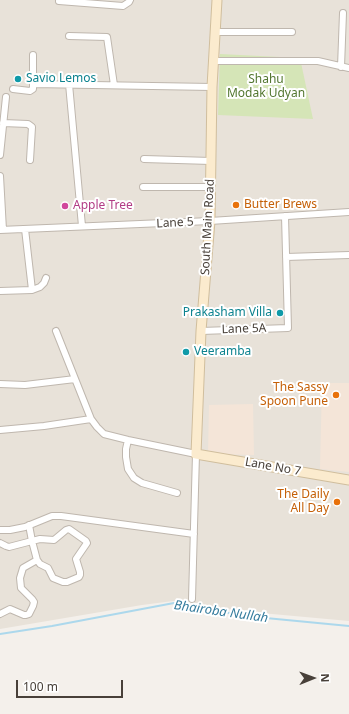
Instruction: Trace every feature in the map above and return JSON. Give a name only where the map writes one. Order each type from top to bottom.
[{"type":"main road","name":"South Main Road","points":[[196,454],[201,331],[210,221],[212,87],[217,0]]},
{"type":"main road","name":"Lane No 7","points":[[196,454],[349,480]]},
{"type":"street","points":[[59,1],[123,6],[130,0]]},
{"type":"street","points":[[341,66],[343,13]]},
{"type":"street","points":[[215,32],[292,32]]},
{"type":"street","points":[[69,36],[107,37],[114,85]]},
{"type":"street","points":[[13,89],[30,91],[33,89],[33,55]]},
{"type":"street","points":[[214,61],[318,61],[349,68]]},
{"type":"street","points":[[33,84],[212,87]]},
{"type":"street","points":[[69,84],[82,226]]},
{"type":"street","points":[[0,155],[6,98]]},
{"type":"street","points":[[3,123],[28,124],[32,127],[30,160]]},
{"type":"street","points":[[144,159],[211,161]]},
{"type":"street","points":[[0,176],[1,230]]},
{"type":"street","points":[[143,187],[210,187]]},
{"type":"street","name":"Lane 5","points":[[1,230],[210,221],[349,212]]},
{"type":"street","points":[[285,216],[286,256],[349,255]]},
{"type":"street","points":[[25,229],[32,290]]},
{"type":"street","name":"Lane 5A","points":[[201,331],[288,328],[286,256]]},
{"type":"street","points":[[0,291],[32,290],[40,287],[46,278]]},
{"type":"street","points":[[56,331],[91,419],[104,434],[196,454],[192,599]]},
{"type":"street","points":[[0,384],[24,385],[75,379]]},
{"type":"street","points":[[0,430],[44,426],[91,419]]},
{"type":"street","points":[[128,440],[126,457],[128,469],[134,478],[142,483],[177,493]]},
{"type":"street","points":[[0,530],[10,530],[29,525],[52,516],[61,516],[194,534]]},
{"type":"street","points":[[0,543],[9,547],[32,541],[40,539],[54,540],[69,529],[87,543],[76,559],[80,575],[79,577],[64,582],[54,578],[48,568],[36,560],[32,541],[29,525]]},
{"type":"street","points":[[0,614],[10,609],[26,616],[29,614],[34,602],[21,588],[20,578],[22,568],[36,560]]},
{"type":"shaded area","points":[[0,0],[349,0],[349,621],[250,612],[181,600],[142,605],[0,629]]},
{"type":"shaded area","points":[[322,383],[349,383],[349,472],[320,469]]},
{"type":"shaded area","points":[[253,404],[254,455],[208,454],[209,405]]},
{"type":"green space","name":"Shahu Modak Udyan","points":[[220,54],[300,58],[313,119],[218,115]]},
{"type":"waterway","name":"Bhairoba Nullah","points":[[0,634],[52,626],[174,603],[245,616],[349,626]]},
{"type":"place","name":"Savio Lemos","points":[[18,79]]},
{"type":"place","name":"Butter Brews","points":[[236,205]]},
{"type":"place","name":"Apple Tree","points":[[65,206]]},
{"type":"place","name":"Prakasham Villa","points":[[280,313]]},
{"type":"place","name":"Veeramba","points":[[186,352]]},
{"type":"place","name":"The Sassy Spoon Pune","points":[[336,395]]},
{"type":"place","name":"The Daily All Day","points":[[337,502]]}]
